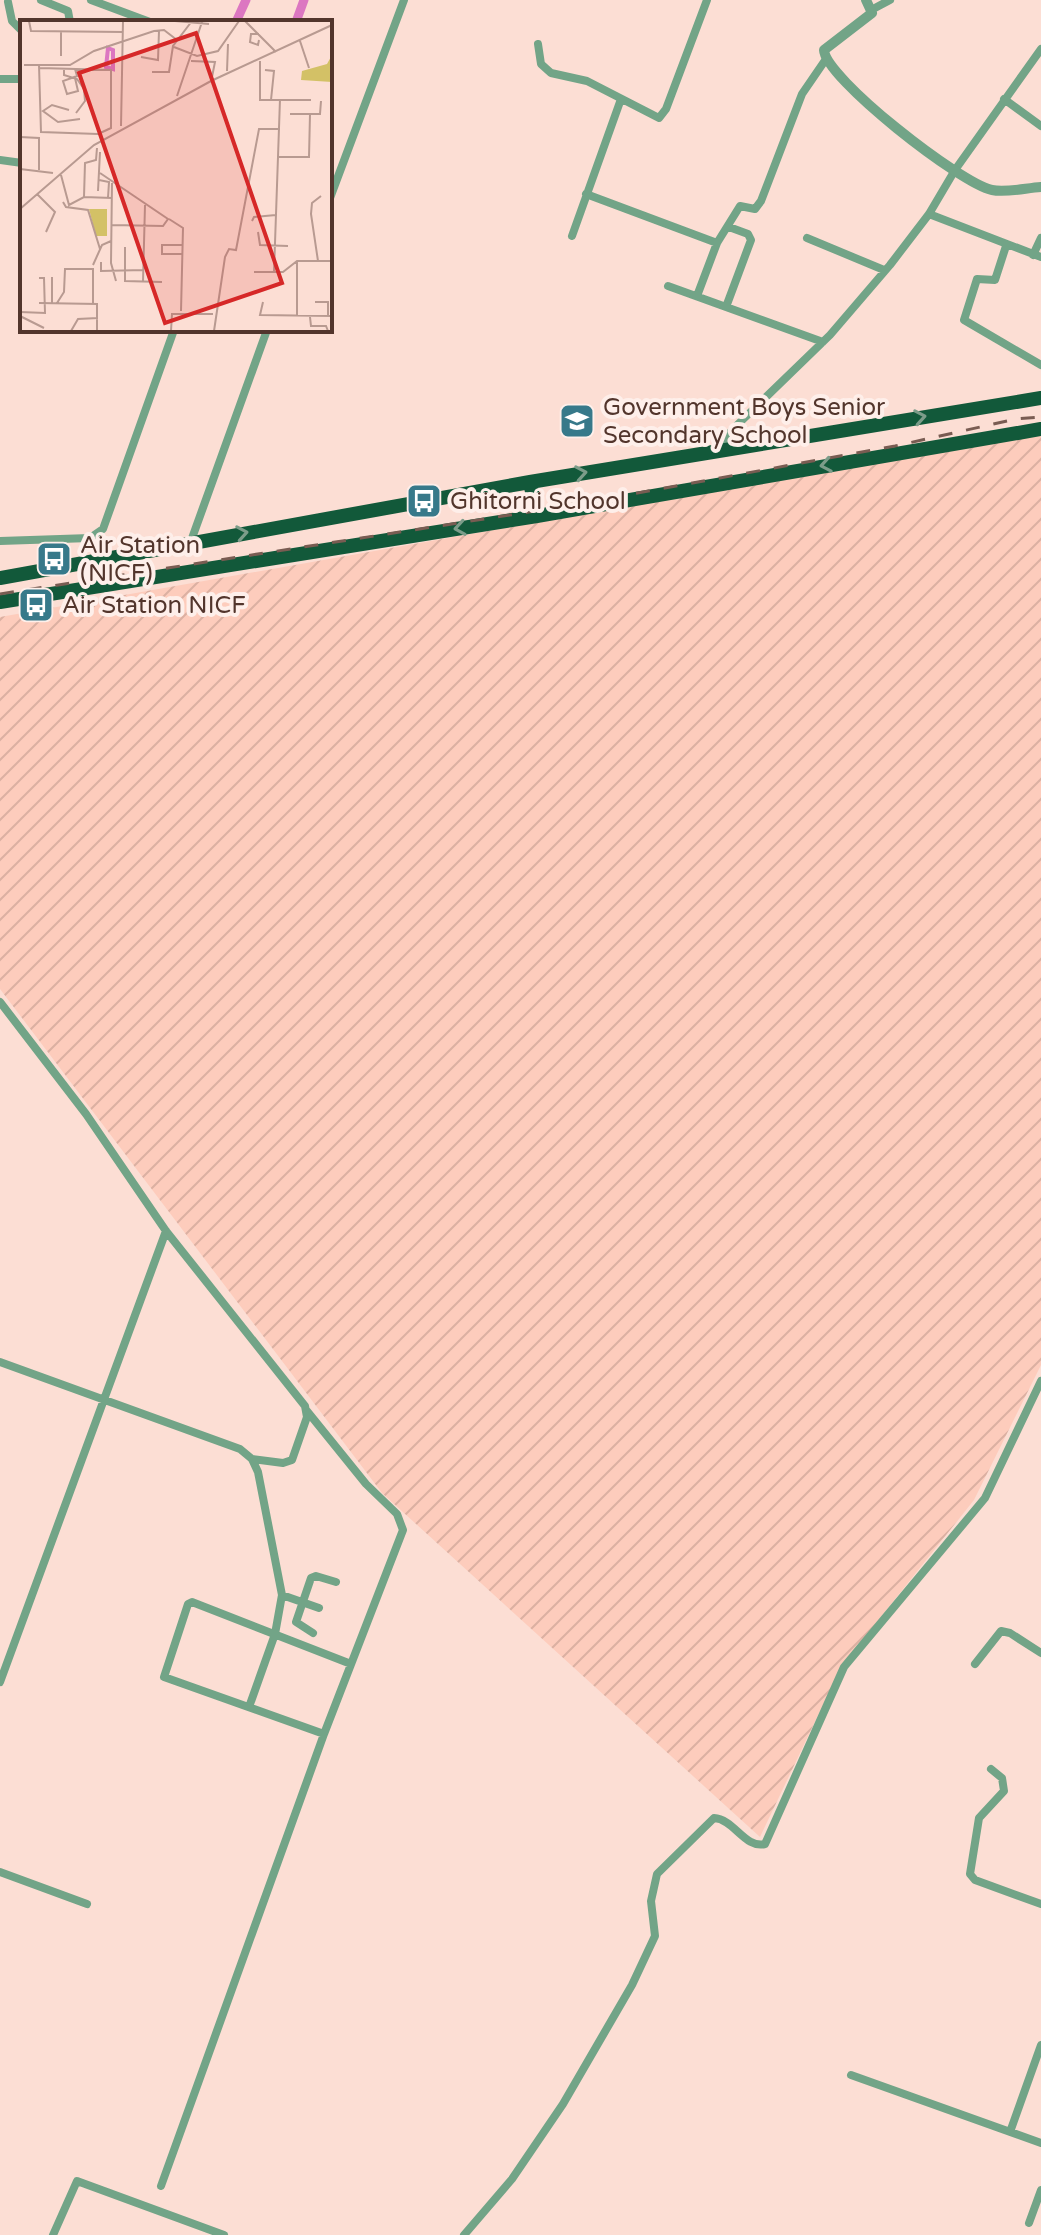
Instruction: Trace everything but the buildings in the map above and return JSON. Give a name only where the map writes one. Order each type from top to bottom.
[{"type":"highway","points":[[0,578],[530,482],[1041,398]]},
{"type":"highway","points":[[0,602],[537,516],[1041,429]]},
{"type":"highway","points":[[530,482],[537,516]]},
{"type":"street","points":[[41,0],[68,11],[70,20]]},
{"type":"street","points":[[91,0],[145,20]]},
{"type":"street","points":[[332,193],[404,0]]},
{"type":"street","points":[[538,44],[541,64],[551,73],[587,81],[653,116],[664,115],[707,0]]},
{"type":"street","points":[[697,296],[717,243],[740,206],[755,209],[759,204],[802,94],[826,59],[825,48],[870,5],[890,0]]},
{"type":"street","points":[[7,1],[12,21],[20,29]]},
{"type":"street","points":[[716,452],[732,430],[823,342],[884,270],[929,214],[955,170],[1041,49]]},
{"type":"street","points":[[826,59],[898,131],[955,170],[992,190],[1041,187]]},
{"type":"street","points":[[572,236],[621,99]]},
{"type":"street","points":[[1004,99],[1041,126]]},
{"type":"street","points":[[0,160],[20,163]]},
{"type":"street","points":[[586,194],[717,243]]},
{"type":"street","points":[[929,214],[1037,256],[1041,238]]},
{"type":"street","points":[[726,307],[751,240],[748,234],[729,227]]},
{"type":"street","points":[[807,238],[884,270]]},
{"type":"street","points":[[1006,246],[995,280],[977,279],[964,320],[1041,365]]},
{"type":"street","points":[[668,286],[823,342]]},
{"type":"street","points":[[0,541],[90,538],[103,529],[173,332]]},
{"type":"street","points":[[191,541],[266,332]]},
{"type":"street","points":[[0,1002],[86,1114],[166,1231],[307,1411],[403,1524],[161,2186]]},
{"type":"street","points":[[0,1682],[101,1400],[166,1231]]},
{"type":"street","points":[[0,1362],[240,1449],[252,1459],[258,1472],[282,1595],[275,1634],[249,1707]]},
{"type":"street","points":[[464,2235],[512,2179],[563,2104],[632,1985],[655,1936],[651,1901],[657,1874],[714,1818],[727,1821],[751,1842],[765,1844],[844,1667],[985,1498],[1041,1381]]},
{"type":"street","points":[[252,1459],[289,1462],[307,1411]]},
{"type":"street","points":[[313,1633],[296,1622],[312,1577],[336,1582]]},
{"type":"street","points":[[282,1595],[319,1608]]},
{"type":"street","points":[[324,1734],[164,1677],[174,1645],[192,1602],[351,1664]]},
{"type":"street","points":[[975,1664],[1001,1631],[1010,1633],[1041,1653]]},
{"type":"street","points":[[991,1769],[1002,1778],[1004,1791],[979,1818],[970,1874],[975,1880],[1041,1904]]},
{"type":"street","points":[[0,1872],[87,1904]]},
{"type":"street","points":[[1010,2132],[1041,2045]]},
{"type":"street","points":[[851,2075],[1041,2143]]},
{"type":"street","points":[[53,2235],[72,2185],[77,2181],[224,2235]]},
{"type":"street","points":[[1029,2223],[1041,2190]]},
{"type":"shaded area","points":[[1041,436],[1041,1365],[974,1500],[841,1667],[760,1837],[382,1493],[0,989],[0,617],[1014,438]]},
{"type":"waterway","points":[[237,20],[246,0]]},
{"type":"waterway","points":[[297,20],[304,0]]},
{"type":"railway","points":[[0,594],[555,508],[895,446],[1016,419],[1041,417]]},
{"type":"place","name":"Government Boys Senior Secondary School","points":[[577,421]]},
{"type":"place","name":"Ghitorni School","points":[[424,501]]},
{"type":"place","name":"Air Station (NICF)","points":[[54,559]]},
{"type":"place","name":"Air Station NICF","points":[[36,605]]}]
